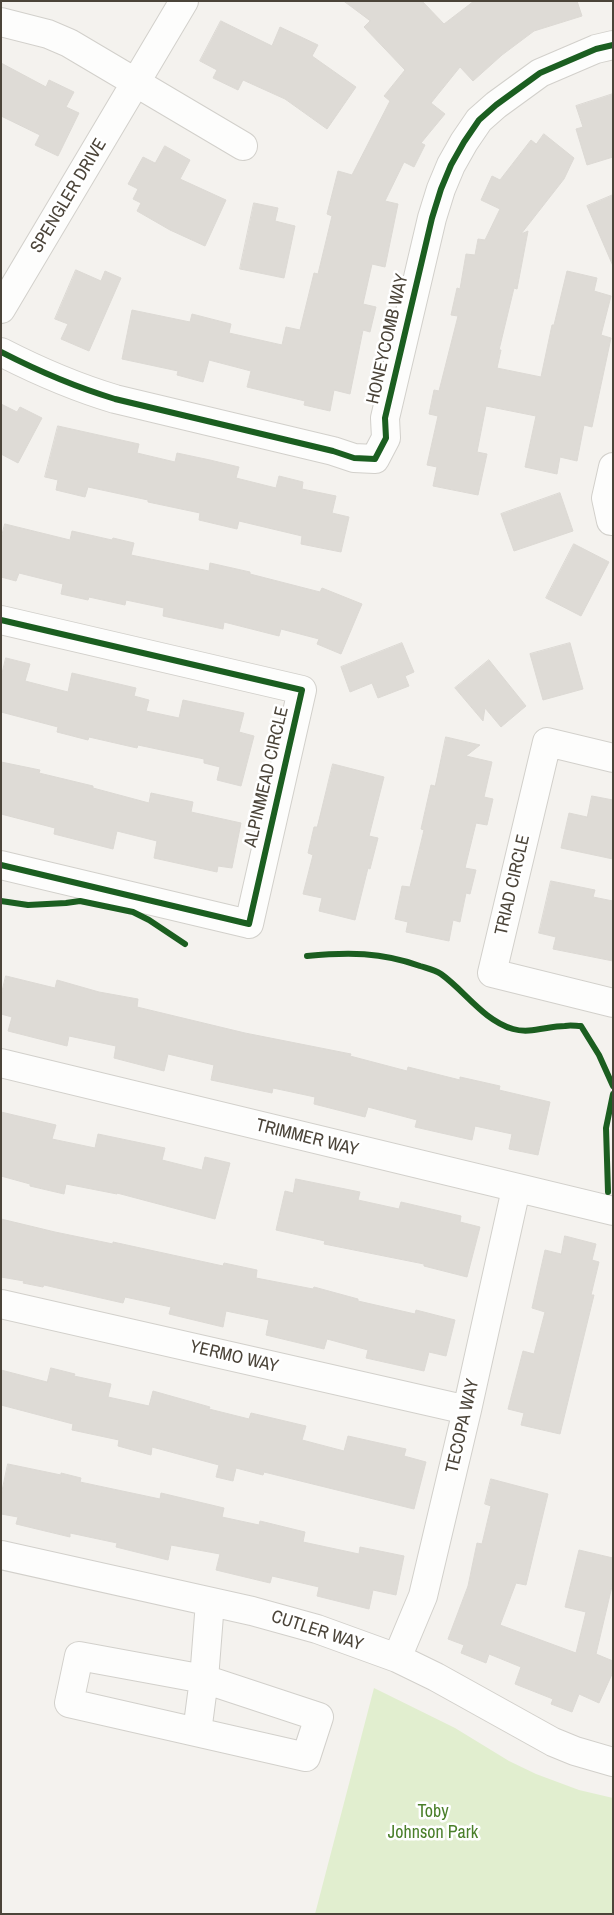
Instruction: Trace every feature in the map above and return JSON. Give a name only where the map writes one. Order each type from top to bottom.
[{"type":"street","name":"SPENGLER DRIVE","points":[[1,310],[184,1]]},
{"type":"street","points":[[1,22],[48,34],[69,43],[243,146]]},
{"type":"street","name":"HONEYCOMB WAY","points":[[1,352],[38,372],[115,400],[333,451],[354,458],[375,459],[386,438],[385,418],[432,218],[441,189],[464,142],[480,120],[496,105],[540,73],[596,49],[613,45]]},
{"type":"street","points":[[613,467],[606,498],[610,521],[613,521]]},
{"type":"street","name":"ALPINMEAD CIRCLE","points":[[1,620],[302,690],[249,924],[1,864]]},
{"type":"street","name":"TRIAD CIRCLE","points":[[613,758],[547,742],[492,973],[613,1003]]},
{"type":"street","name":"TRIMMER WAY","points":[[1,1063],[613,1211]]},
{"type":"street","name":"TECOPA WAY","points":[[396,1658],[423,1596],[516,1189]]},
{"type":"street","name":"YERMO WAY","points":[[1,1304],[467,1410]]},
{"type":"street","name":"CUTLER WAY","points":[[1,1555],[210,1602],[317,1629],[396,1658],[461,1690],[553,1742],[575,1751],[613,1762]]},
{"type":"street","points":[[197,1732],[204,1679],[210,1602]]},
{"type":"street","points":[[79,1656],[204,1679],[319,1717],[306,1757],[69,1703],[79,1656]]},
{"type":"green space","name":"Toby Johnson Park","points":[[374,1688],[455,1728],[509,1761],[536,1774],[579,1790],[613,1798],[613,1914],[315,1914]]},
{"type":"building","points":[[344,1],[422,1],[444,24],[474,1],[577,1],[582,16],[534,31],[502,55],[473,81],[460,67],[431,103],[445,114],[421,143],[425,145],[414,167],[404,162],[385,201],[398,204],[385,267],[372,264],[363,304],[376,307],[370,332],[363,330],[350,394],[334,390],[330,411],[304,405],[305,401],[247,387],[251,371],[209,360],[203,382],[177,375],[178,371],[122,359],[132,310],[190,322],[192,314],[231,324],[229,333],[282,345],[286,327],[300,330],[314,273],[318,274],[332,216],[327,214],[338,171],[352,175],[390,101],[384,96],[405,70],[364,27],[370,21]]},
{"type":"building","points":[[221,21],[272,46],[280,27],[318,45],[312,56],[356,87],[327,129],[285,99],[243,80],[238,90],[213,78],[217,70],[200,61]]},
{"type":"building","points":[[1,63],[46,87],[49,80],[74,92],[66,107],[79,113],[58,156],[35,145],[40,135],[1,116]]},
{"type":"building","points":[[613,94],[613,157],[587,165],[576,129],[583,127],[576,106]]},
{"type":"building","points":[[544,134],[574,158],[564,179],[521,234],[528,231],[517,289],[514,288],[499,350],[501,350],[497,368],[541,377],[552,325],[554,325],[567,271],[597,278],[594,291],[611,296],[601,335],[611,338],[592,427],[584,425],[577,461],[560,457],[557,474],[525,467],[536,416],[486,406],[477,452],[487,454],[478,495],[433,486],[437,467],[427,465],[438,416],[429,414],[434,390],[439,391],[458,316],[451,315],[457,288],[460,289],[466,254],[475,255],[478,239],[485,240],[500,209],[481,200],[492,176],[500,180],[531,140],[536,144]]},
{"type":"building","points":[[165,146],[190,160],[180,179],[226,200],[205,246],[170,230],[137,211],[141,203],[133,199],[138,189],[128,184],[143,157],[155,163]]},
{"type":"building","points":[[613,195],[613,266],[587,206]]},
{"type":"building","points":[[254,203],[278,208],[275,221],[295,226],[284,278],[240,269]]},
{"type":"building","points":[[76,270],[101,281],[105,271],[121,278],[89,351],[61,339],[68,324],[55,319]]},
{"type":"building","points":[[1,404],[17,412],[20,407],[42,418],[18,463],[1,454]]},
{"type":"building","points":[[58,426],[139,444],[137,453],[175,462],[177,453],[239,467],[236,478],[276,488],[279,476],[303,482],[302,489],[336,496],[332,513],[349,517],[341,552],[301,544],[302,536],[239,521],[237,529],[199,520],[200,513],[148,502],[148,500],[88,487],[85,497],[56,490],[58,480],[45,477]]},
{"type":"building","points":[[560,493],[573,531],[514,551],[501,514]]},
{"type":"building","points":[[5,524],[70,540],[72,531],[112,540],[113,538],[134,543],[131,555],[209,571],[210,563],[320,592],[322,588],[362,604],[341,654],[317,644],[319,639],[281,629],[279,636],[224,622],[223,629],[163,616],[164,608],[126,600],[125,605],[89,597],[88,600],[61,594],[63,584],[19,573],[16,581],[1,577],[1,539]]},
{"type":"building","points":[[574,544],[609,562],[581,616],[546,598]]},
{"type":"building","points":[[402,643],[414,672],[405,676],[409,686],[378,698],[372,683],[350,692],[341,667]]},
{"type":"building","points":[[570,643],[583,689],[543,700],[530,654]]},
{"type":"building","points":[[6,658],[30,664],[25,681],[68,692],[72,673],[136,688],[134,696],[149,700],[146,711],[179,718],[183,700],[244,713],[239,732],[254,736],[241,786],[217,780],[220,767],[204,763],[204,759],[138,745],[137,748],[89,737],[88,740],[57,732],[58,727],[1,712],[1,678]]},
{"type":"building","points":[[489,660],[526,706],[501,727],[485,708],[483,721],[455,688]]},
{"type":"building","points":[[446,737],[480,745],[466,756],[492,762],[484,797],[493,799],[487,825],[476,823],[465,868],[476,870],[470,894],[466,893],[460,922],[453,920],[449,941],[406,932],[408,922],[395,919],[402,886],[410,887],[424,830],[421,829],[431,785],[435,786]]},
{"type":"building","points":[[1,762],[40,770],[39,773],[93,786],[93,788],[149,803],[151,793],[193,802],[191,812],[241,823],[232,868],[218,866],[217,872],[154,858],[157,841],[117,831],[113,849],[54,834],[55,828],[1,814]]},
{"type":"building","points":[[333,764],[384,777],[369,836],[378,838],[370,869],[368,868],[355,920],[319,911],[322,898],[303,894],[313,855],[308,853],[314,827],[317,827]]},
{"type":"building","points":[[592,796],[613,800],[613,859],[561,848],[569,813],[587,817]]},
{"type":"building","points":[[551,881],[595,890],[593,897],[613,901],[613,961],[553,949],[556,937],[539,933]]},
{"type":"building","points":[[6,976],[55,988],[57,980],[99,992],[138,999],[137,1007],[245,1033],[351,1054],[350,1056],[407,1071],[408,1067],[460,1080],[460,1077],[500,1086],[499,1090],[550,1102],[538,1155],[509,1149],[512,1134],[475,1126],[472,1140],[415,1127],[417,1120],[368,1107],[365,1117],[314,1104],[315,1097],[273,1088],[272,1093],[211,1080],[214,1065],[168,1054],[164,1071],[114,1058],[116,1046],[69,1036],[67,1046],[8,1031],[12,1017],[1,1014],[1,996]]},
{"type":"building","points":[[1,1112],[56,1125],[52,1139],[95,1148],[98,1134],[165,1148],[162,1160],[202,1170],[205,1157],[230,1163],[215,1219],[117,1193],[66,1184],[64,1194],[30,1186],[30,1184],[1,1176]]},
{"type":"building","points":[[296,1179],[360,1192],[358,1200],[399,1209],[401,1202],[461,1216],[460,1222],[480,1227],[467,1277],[424,1266],[424,1264],[324,1244],[325,1241],[276,1230],[285,1191],[293,1193]]},
{"type":"building","points":[[1,1219],[55,1232],[113,1244],[113,1242],[223,1266],[224,1263],[257,1270],[256,1278],[313,1289],[314,1287],[358,1299],[358,1301],[415,1314],[416,1310],[455,1320],[446,1356],[429,1352],[424,1371],[366,1358],[368,1350],[327,1339],[324,1349],[266,1335],[269,1320],[226,1311],[223,1327],[169,1314],[171,1307],[125,1297],[123,1303],[1,1277]]},
{"type":"building","points":[[565,1236],[596,1244],[592,1260],[599,1262],[591,1295],[594,1295],[560,1434],[521,1425],[524,1413],[508,1409],[523,1351],[534,1354],[545,1312],[532,1308],[545,1250],[561,1254]]},
{"type":"building","points":[[51,1368],[75,1374],[74,1376],[111,1384],[108,1397],[149,1406],[153,1391],[210,1407],[209,1409],[249,1419],[251,1413],[306,1426],[302,1440],[344,1451],[348,1436],[406,1449],[404,1456],[426,1462],[414,1509],[264,1472],[263,1475],[236,1468],[233,1481],[216,1477],[219,1465],[152,1447],[151,1455],[118,1446],[119,1440],[72,1430],[73,1424],[1,1405],[1,1370],[47,1382]]},
{"type":"building","points":[[8,1464],[61,1475],[61,1473],[81,1478],[80,1482],[160,1499],[161,1493],[224,1508],[222,1517],[259,1525],[260,1521],[305,1532],[303,1542],[359,1554],[360,1547],[404,1556],[396,1595],[373,1590],[369,1609],[317,1596],[319,1587],[272,1576],[270,1583],[216,1570],[220,1554],[171,1545],[168,1560],[116,1547],[117,1543],[70,1533],[70,1537],[16,1524],[18,1517],[1,1514],[1,1496]]},
{"type":"building","points":[[491,1479],[548,1494],[526,1585],[516,1583],[500,1625],[576,1653],[586,1612],[565,1607],[579,1550],[613,1558],[613,1582],[596,1654],[613,1661],[613,1672],[599,1703],[579,1694],[572,1712],[551,1704],[553,1699],[515,1684],[521,1667],[489,1654],[486,1663],[461,1653],[464,1645],[448,1639],[468,1586],[477,1543],[482,1544],[491,1506],[485,1504]]},
{"type":"cycle path","points":[[1,352],[57,378],[115,399],[333,451],[354,458],[375,459],[386,438],[385,418],[432,218],[451,165],[464,142],[479,120],[496,105],[540,73],[596,49],[613,45]]},
{"type":"cycle path","points":[[1,620],[302,690],[249,924],[1,865]]},
{"type":"cycle path","points":[[1,901],[28,905],[80,901],[133,912],[149,920],[185,944]]},
{"type":"cycle path","points":[[307,956],[364,954],[406,961],[433,970],[450,981],[492,1019],[513,1029],[526,1031],[559,1026],[581,1026],[599,1055],[613,1086]]},
{"type":"cycle path","points":[[608,1192],[606,1128],[613,1094]]}]
